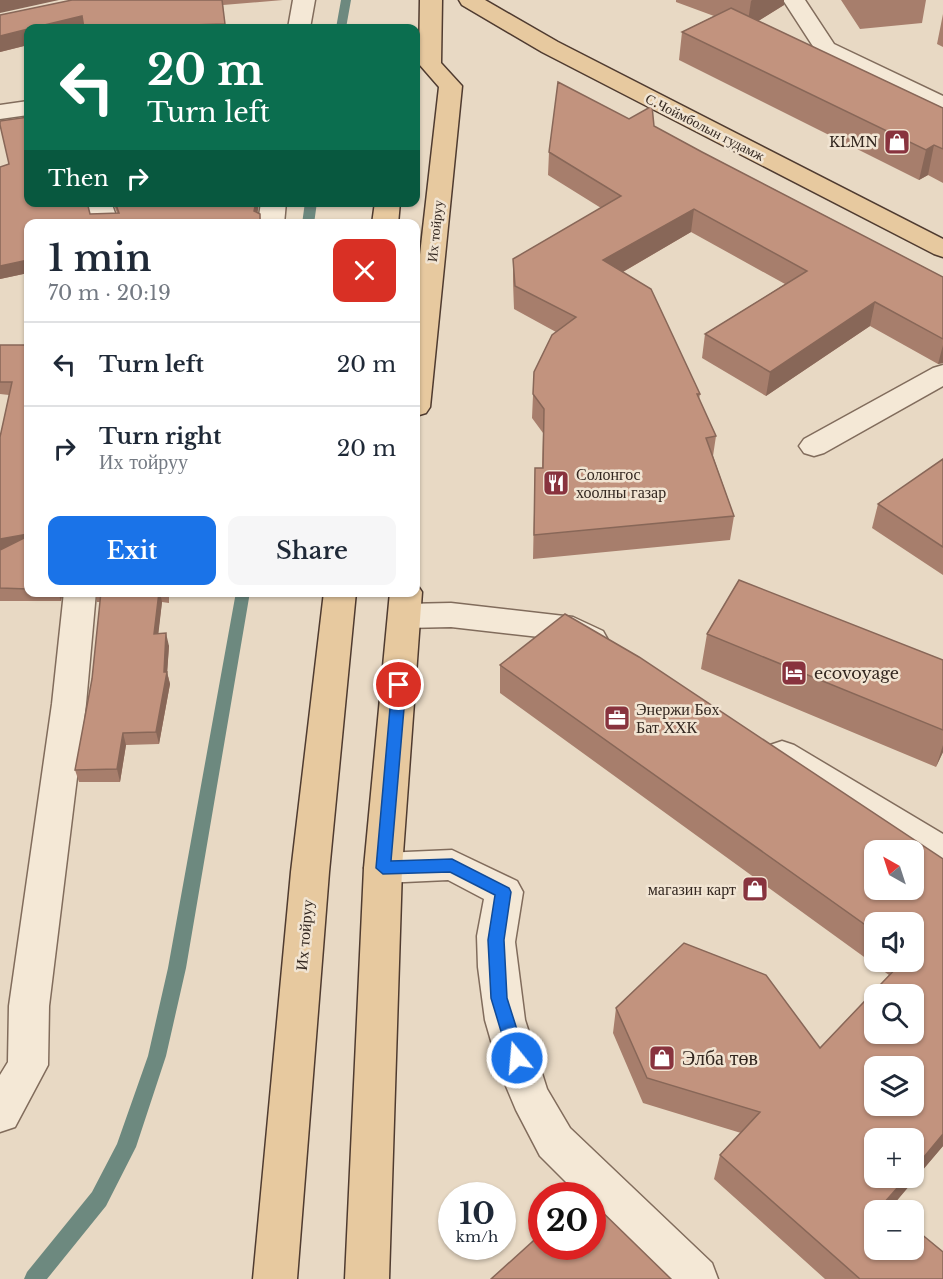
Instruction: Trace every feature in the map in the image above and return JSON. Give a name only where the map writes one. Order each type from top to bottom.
[{"type":"main road","name":"Их тойруу","points":[[420,370],[451,86],[423,70],[430,0]]},
{"type":"main road","name":"С.Чоймболын гудамж","points":[[470,0],[550,47],[943,249]]},
{"type":"main road","name":"Их тойруу","points":[[275,1279],[310,872],[339,597]]},
{"type":"main road","points":[[367,1279],[383,868],[405,604]]},
{"type":"street","points":[[300,24],[304,0]]},
{"type":"street","points":[[794,0],[826,49],[943,105]]},
{"type":"street","points":[[0,112],[24,109]]},
{"type":"street","points":[[814,446],[943,374]]},
{"type":"street","points":[[0,1113],[28,1065],[29,1006],[69,704],[80,597]]},
{"type":"street","points":[[405,604],[451,615],[573,629],[618,656]]},
{"type":"street","points":[[760,741],[943,852]]},
{"type":"street","points":[[383,868],[452,865],[504,892],[496,940],[499,998],[540,1119],[555,1142],[696,1279]]},
{"type":"building","points":[[72,0],[222,0],[225,24],[83,24],[82,16],[49,24],[24,24],[24,30],[0,36],[0,15]]},
{"type":"building","points":[[731,8],[943,108],[943,149],[934,145],[926,150],[682,32]]},
{"type":"building","points":[[558,82],[629,119],[652,106],[654,126],[943,277],[943,339],[875,302],[770,372],[705,334],[807,271],[694,209],[603,260],[651,289],[700,394],[697,394],[716,436],[706,438],[734,516],[534,535],[535,468],[543,468],[544,409],[533,394],[534,372],[552,335],[576,317],[515,286],[513,259],[621,196],[549,152]]},
{"type":"building","points":[[24,118],[24,207],[88,207],[90,214],[119,213],[117,207],[255,207],[254,211],[260,214],[260,219],[24,219],[24,261],[0,266],[0,167],[9,164],[0,121]]},
{"type":"building","points":[[0,345],[24,345],[24,535],[0,539],[0,437],[12,382],[0,382]]},
{"type":"building","points":[[943,459],[943,547],[878,504]]},
{"type":"building","points":[[24,538],[24,589],[0,588],[0,550]]},
{"type":"building","points":[[739,580],[943,660],[943,730],[707,634]]},
{"type":"building","points":[[100,597],[158,597],[154,634],[166,633],[164,672],[167,672],[156,732],[123,733],[117,769],[75,770],[92,679]]},
{"type":"building","points":[[565,614],[639,657],[914,840],[864,840],[864,900],[924,900],[924,846],[943,859],[943,1134],[924,1157],[924,1128],[864,1128],[864,1188],[897,1188],[887,1200],[864,1200],[864,1260],[924,1260],[924,1236],[943,1252],[943,1279],[860,1279],[720,1155],[760,1112],[647,1078],[616,1008],[684,943],[766,975],[820,1048],[864,1002],[864,1044],[924,1044],[924,984],[881,984],[892,972],[924,972],[924,912],[864,912],[864,924],[500,665]]},
{"type":"building","points":[[606,1216],[671,1279],[491,1279],[512,1260],[516,1260],[516,1256],[528,1246],[528,1260],[606,1260]]},
{"type":"waterway","points":[[342,24],[346,0]]},
{"type":"waterway","points":[[309,219],[310,207]]},
{"type":"waterway","points":[[34,1279],[99,1199],[126,1147],[157,1056],[177,968],[242,597]]},
{"type":"place","name":"KLMN","points":[[897,142]]},
{"type":"place","name":"Солонгос хоолны газар","points":[[556,483]]},
{"type":"place","name":"ecovoyage","points":[[794,673]]},
{"type":"place","name":"Энержи Бөх Бат ХХК","points":[[617,718]]},
{"type":"place","name":"магазин карт","points":[[755,889]]},
{"type":"place","name":"Элба төв","points":[[662,1058]]},
{"type":"route","points":[[399,685],[383,868],[452,865],[504,892],[496,940],[499,998],[517,1058]]}]
